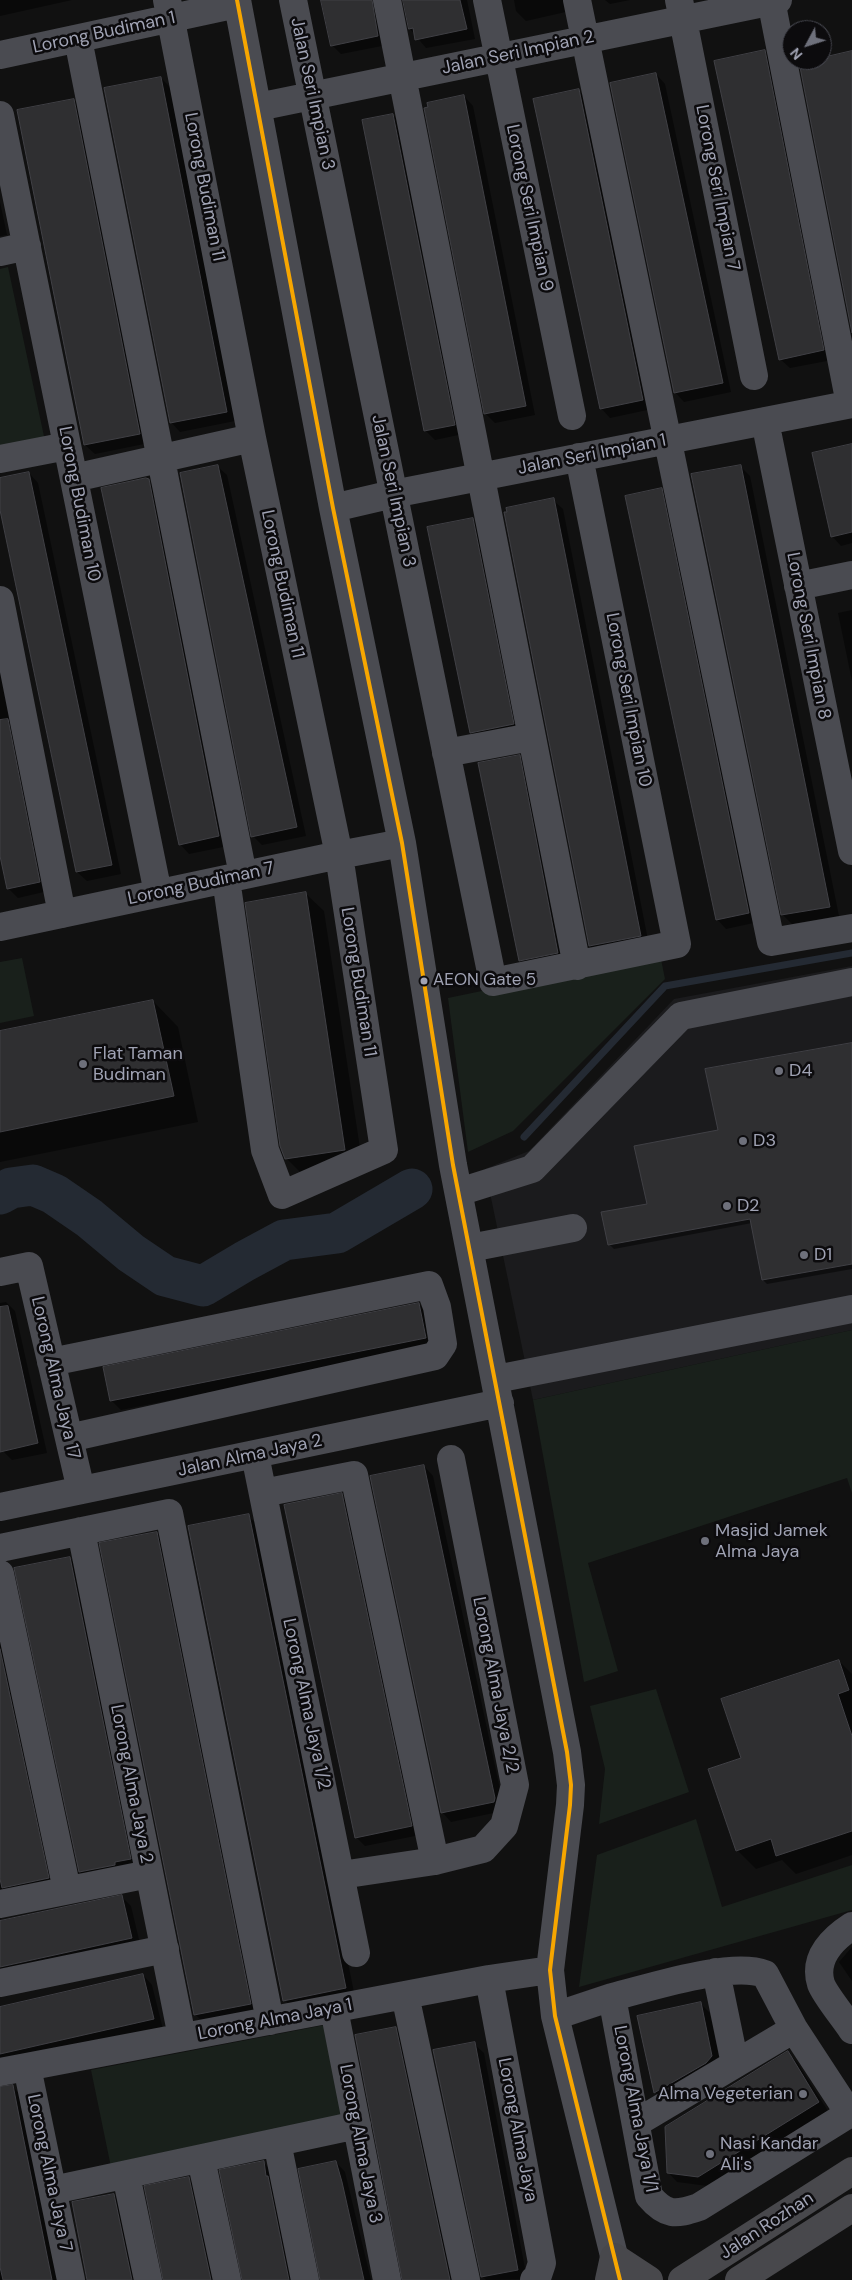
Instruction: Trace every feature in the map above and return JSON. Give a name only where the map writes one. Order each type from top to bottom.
[{"type":"main road","name":"Jalan Rozhan","points":[[682,2280],[852,2171]]},
{"type":"main road","name":"Jalan Rozhan","points":[[739,2280],[852,2208]]},
{"type":"main road","points":[[614,2272],[649,2280]]},
{"type":"street","name":"Jalan Seri Impian 3","points":[[293,0],[493,982],[577,966]]},
{"type":"street","points":[[387,0],[577,966]]},
{"type":"street","name":"Lorong Seri Impian 9","points":[[487,0],[572,416]]},
{"type":"street","points":[[577,0],[771,942],[852,928]]},
{"type":"street","name":"Jalan Seri Impian 2","points":[[258,107],[585,39],[681,10],[773,0]]},
{"type":"street","points":[[773,0],[851,404]]},
{"type":"street","points":[[237,2],[333,508],[402,844],[459,1192],[571,1784],[566,1849],[550,1970],[555,2016],[614,2272]]},
{"type":"street","name":"Lorong Budiman 1","points":[[0,55],[78,39],[169,10],[237,2]]},
{"type":"street","name":"Lorong Budiman 11","points":[[169,10],[252,438],[339,855],[384,1150],[282,1195],[266,1150],[234,877]]},
{"type":"street","name":"Lorong Seri Impian 7","points":[[681,10],[754,376]]},
{"type":"street","points":[[78,39],[160,459],[234,877]]},
{"type":"street","name":"Lorong Budiman 10","points":[[0,115],[4,157],[26,246],[158,893]]},
{"type":"street","points":[[0,252],[26,246]]},
{"type":"street","name":"Jalan Seri Impian 1","points":[[333,508],[480,476],[851,404]]},
{"type":"street","name":"Lorong Seri Impian 8","points":[[765,421],[852,851]]},
{"type":"street","points":[[74,478],[252,438]]},
{"type":"street","points":[[0,459],[67,446]]},
{"type":"street","name":"Lorong Seri Impian 10","points":[[577,966],[677,944],[579,457]]},
{"type":"street","points":[[798,586],[852,575]]},
{"type":"street","points":[[0,600],[62,914]]},
{"type":"street","points":[[446,754],[531,737]]},
{"type":"street","name":"Lorong Budiman 7","points":[[0,927],[339,855],[402,844]]},
{"type":"street","points":[[459,1192],[532,1169],[680,1016],[852,982]]},
{"type":"street","points":[[470,1248],[573,1228]]},
{"type":"street","name":"Lorong Alma Jaya 17","points":[[0,1272],[29,1266],[81,1490]]},
{"type":"street","points":[[51,1362],[429,1285],[437,1307],[443,1344],[435,1356],[69,1438]]},
{"type":"street","name":"Jalan Alma Jaya 2","points":[[0,1507],[255,1455],[498,1391],[852,1309]]},
{"type":"street","name":"Lorong Alma Jaya 1/2","points":[[255,1455],[356,1953]]},
{"type":"street","name":"Lorong Alma Jaya 2/2","points":[[340,1875],[435,1861],[483,1849],[504,1826],[515,1785],[451,1459]]},
{"type":"street","points":[[263,1494],[354,1475],[435,1861]]},
{"type":"street","points":[[0,1548],[169,1513],[270,2021]]},
{"type":"street","name":"Lorong Alma Jaya 2","points":[[81,1532],[182,2037]]},
{"type":"street","points":[[0,1574],[67,1890]]},
{"type":"street","points":[[0,1904],[149,1874]]},
{"type":"street","points":[[852,1926],[826,1948],[820,1965],[821,1984],[852,2030]]},
{"type":"street","points":[[0,1983],[164,1950]]},
{"type":"street","name":"Lorong Alma Jaya 1","points":[[0,2072],[489,1979],[550,1970]]},
{"type":"street","points":[[555,2016],[612,1997],[716,1972],[756,1971],[765,1974],[794,2028],[851,2113]]},
{"type":"street","points":[[716,1972],[735,2064]]},
{"type":"street","name":"Lorong Alma Jaya","points":[[489,1979],[542,2263],[537,2278],[534,2280]]},
{"type":"street","points":[[405,1995],[466,2280]]},
{"type":"street","name":"Lorong Alma Jaya 1/1","points":[[612,1997],[649,2196],[661,2209],[681,2213],[699,2207],[851,2113]]},
{"type":"street","name":"Lorong Alma Jaya 3","points":[[334,2008],[387,2280]]},
{"type":"street","points":[[636,2123],[794,2028]]},
{"type":"street","name":"Lorong Alma Jaya 7","points":[[27,2067],[71,2280]]},
{"type":"street","points":[[53,2190],[357,2125]]},
{"type":"street","points":[[277,2142],[305,2280]]},
{"type":"street","points":[[200,2159],[227,2280]]},
{"type":"street","points":[[126,2175],[148,2280]]},
{"type":"shaded area","points":[[8,267],[45,441],[0,450],[0,269]]},
{"type":"shaded area","points":[[660,954],[665,979],[513,1131],[468,1152],[448,998]]},
{"type":"shaded area","points":[[22,958],[34,1016],[0,1023],[0,962]]},
{"type":"shaded area","points":[[852,966],[852,1330],[533,1400],[485,1169],[529,1151],[674,999]]},
{"type":"shaded area","points":[[852,1330],[852,1493],[847,1478],[588,1563],[618,1671],[584,1682],[533,1400]]},
{"type":"shaded area","points":[[656,1689],[689,1792],[599,1824],[605,1769],[590,1706]]},
{"type":"shaded area","points":[[696,1819],[722,1907],[852,1865],[852,1910],[579,1987],[597,1855]]},
{"type":"shaded area","points":[[325,2025],[344,2121],[111,2167],[91,2070]]},
{"type":"building","points":[[321,0],[372,0],[378,36],[331,46]]},
{"type":"building","points":[[403,0],[460,0],[467,29],[415,40],[413,28],[409,29]]},
{"type":"building","points":[[765,50],[824,350],[779,360],[714,61]]},
{"type":"building","points":[[852,51],[852,333],[801,70],[832,70],[832,56]]},
{"type":"building","points":[[656,73],[723,383],[674,393],[610,83]]},
{"type":"building","points":[[161,77],[227,412],[170,423],[104,88]]},
{"type":"building","points":[[579,89],[643,400],[600,409],[533,99]]},
{"type":"building","points":[[464,95],[526,406],[484,414],[424,108],[428,107],[427,103]]},
{"type":"building","points":[[74,99],[140,434],[84,445],[17,110]]},
{"type":"building","points":[[393,114],[455,425],[424,431],[362,120]]},
{"type":"building","points":[[852,444],[852,532],[831,537],[812,453]]},
{"type":"building","points":[[218,465],[297,827],[251,837],[180,473]]},
{"type":"building","points":[[741,465],[830,907],[781,915],[691,474]]},
{"type":"building","points":[[29,472],[112,865],[76,872],[0,510],[0,478]]},
{"type":"building","points":[[146,478],[149,479],[219,836],[179,845],[101,488]]},
{"type":"building","points":[[662,488],[749,913],[716,920],[625,496]]},
{"type":"building","points":[[554,498],[641,936],[589,946],[504,512],[507,512],[506,508]]},
{"type":"building","points":[[473,518],[514,724],[470,733],[427,527]]},
{"type":"building","points":[[8,719],[40,882],[7,889],[0,856],[0,720]]},
{"type":"building","points":[[520,755],[558,953],[519,961],[478,763]]},
{"type":"building","points":[[306,892],[345,1150],[285,1159],[280,1146],[245,903]]},
{"type":"building","name":"Flat Taman Budiman","points":[[153,1000],[174,1096],[0,1132],[0,1031]]},
{"type":"building","points":[[852,1043],[852,1264],[762,1280],[750,1219],[608,1245],[601,1212],[647,1204],[634,1146],[718,1130],[705,1069]]},
{"type":"building","points":[[419,1303],[426,1338],[110,1401],[103,1367]]},
{"type":"building","points":[[8,1306],[38,1443],[0,1452],[0,1307]]},
{"type":"building","points":[[424,1465],[495,1798],[494,1802],[441,1813],[370,1476]]},
{"type":"building","points":[[342,1493],[412,1826],[355,1838],[284,1505]]},
{"type":"building","points":[[249,1514],[346,1988],[283,2001],[188,1526]]},
{"type":"building","points":[[157,1532],[251,2004],[194,2015],[99,1543]]},
{"type":"building","points":[[70,1557],[131,1859],[115,1862],[115,1865],[79,1872],[14,1568]]},
{"type":"building","points":[[0,1649],[49,1878],[2,1888],[0,1879]]},
{"type":"building","points":[[839,1660],[849,1690],[838,1694],[852,1736],[852,1831],[776,1856],[771,1839],[736,1851],[708,1769],[741,1758],[721,1699]]},
{"type":"building","points":[[122,1895],[132,1938],[0,1967],[0,1921]]},
{"type":"building","points":[[143,1974],[154,2019],[0,2054],[0,2007]]},
{"type":"building","points":[[701,2002],[712,2056],[706,2063],[654,2093],[637,2016]]},
{"type":"building","points":[[396,2027],[450,2280],[402,2280],[355,2035]]},
{"type":"building","points":[[475,2042],[518,2270],[481,2277],[433,2050]]},
{"type":"building","points":[[788,2051],[819,2102],[698,2177],[667,2173],[665,2127]]},
{"type":"building","points":[[13,2085],[52,2280],[3,2280],[0,2267],[0,2087]]},
{"type":"building","points":[[264,2161],[289,2280],[242,2280],[219,2170]]},
{"type":"building","points":[[336,2161],[364,2280],[320,2280],[298,2169]]},
{"type":"building","points":[[189,2177],[211,2280],[163,2280],[144,2186]]},
{"type":"building","points":[[114,2194],[132,2280],[87,2280],[72,2202]]},
{"type":"waterway","points":[[524,1137],[665,986],[852,953]]},
{"type":"waterway","points":[[0,1194],[11,1188],[33,1185],[54,1194],[89,1218],[131,1253],[165,1276],[203,1286],[284,1240],[337,1233],[412,1189]]},
{"type":"transit line","points":[[237,0],[333,508],[402,843],[453,1165],[567,1752],[571,1785],[570,1805],[550,1970],[555,2016],[620,2280]]},
{"type":"place","name":"AEON Gate 5","points":[[424,981]]},
{"type":"place","name":"Flat Taman Budiman","points":[[83,1064]]},
{"type":"place","name":"D4","points":[[779,1071]]},
{"type":"place","name":"D3","points":[[743,1141]]},
{"type":"place","name":"D2","points":[[727,1206]]},
{"type":"place","name":"D1","points":[[804,1255]]},
{"type":"place","name":"Masjid Jamek Alma Jaya","points":[[705,1541]]},
{"type":"place","name":"Alma Vegeterian","points":[[803,2094]]},
{"type":"place","name":"Nasi Kandar Ali's","points":[[710,2154]]}]
